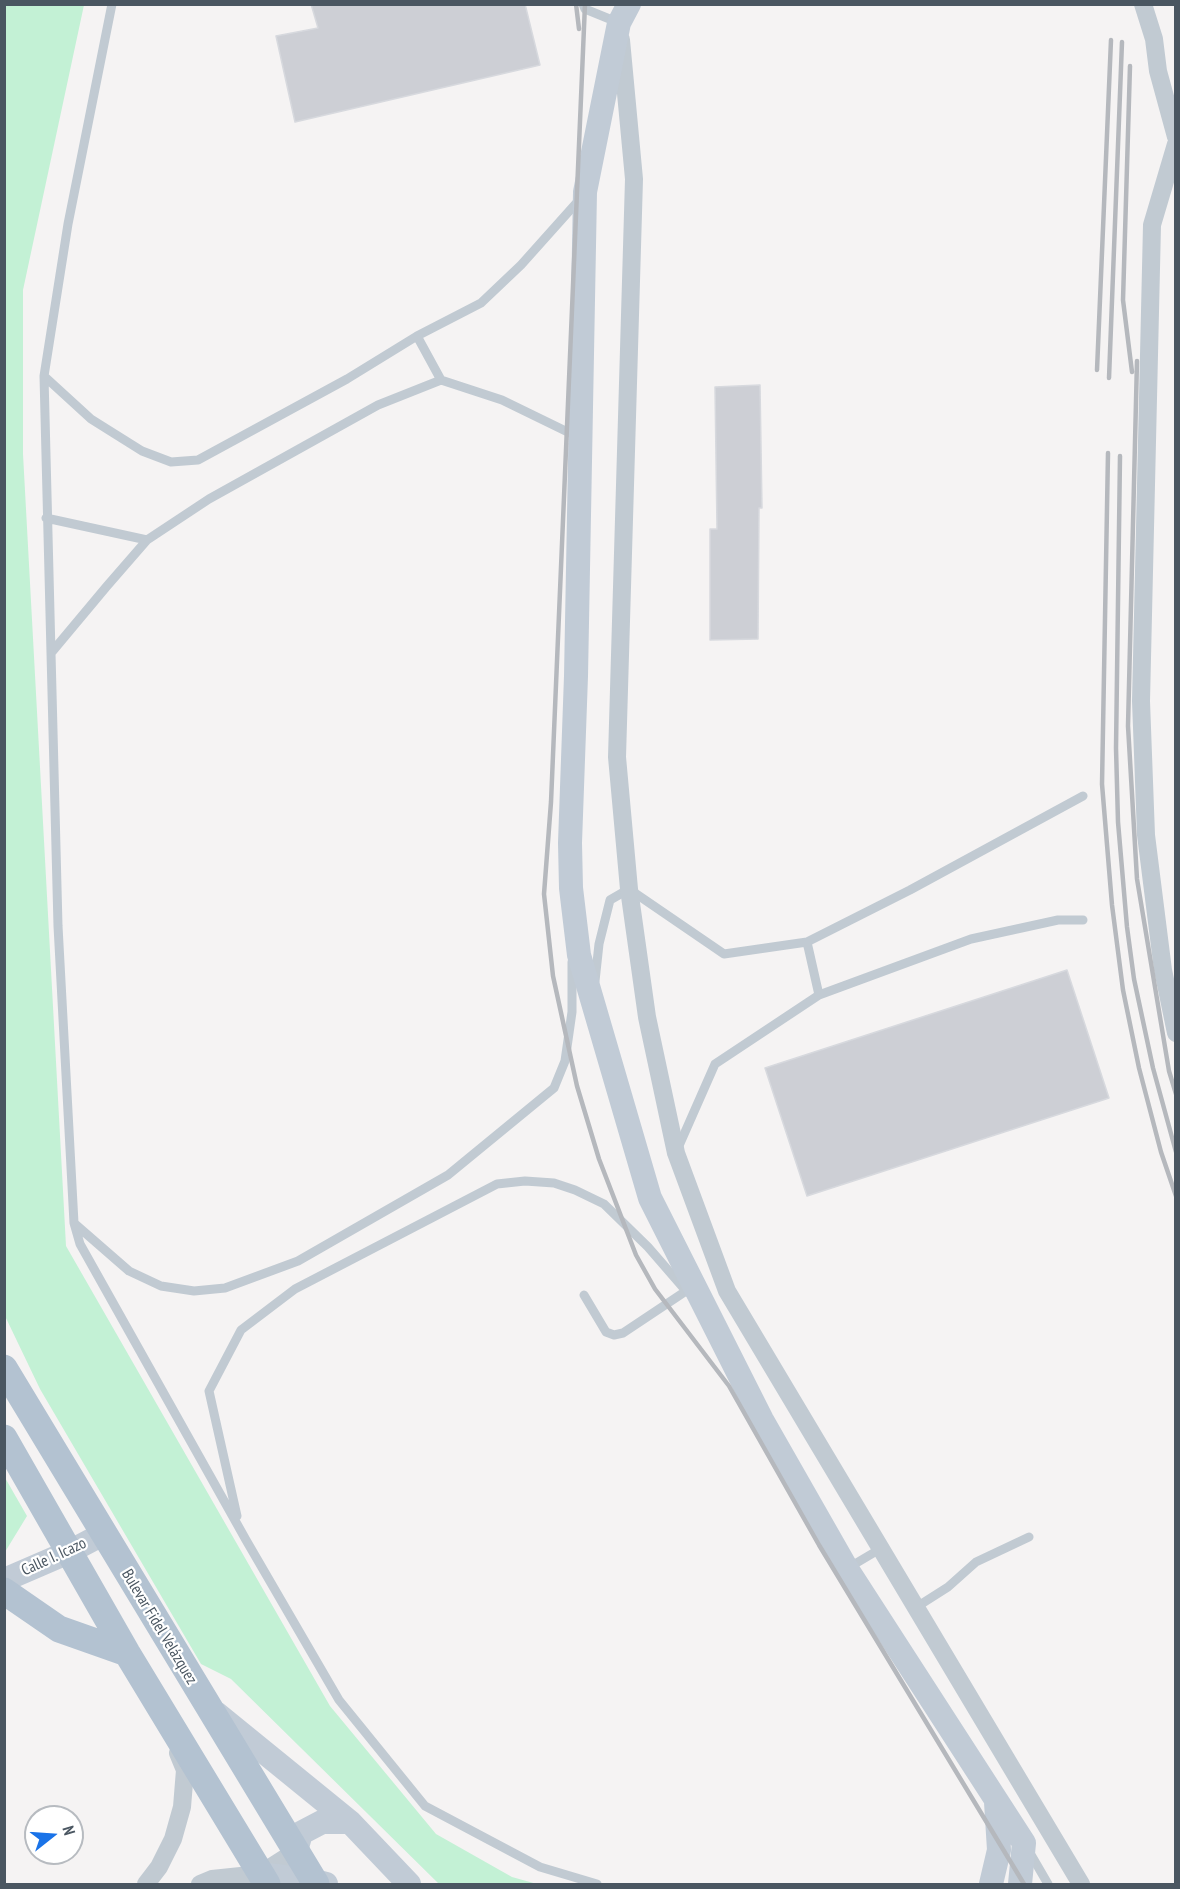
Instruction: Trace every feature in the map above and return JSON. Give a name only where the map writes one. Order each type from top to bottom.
[{"type":"main road","name":"Bulevar Fidel Velázquez","points":[[4,1368],[207,1706],[296,1851],[319,1883]]},
{"type":"main road","points":[[4,1438],[127,1653],[264,1881]]},
{"type":"main road","points":[[4,1591],[59,1629],[127,1653]]},
{"type":"street","points":[[1143,4],[1152,32],[1158,71],[1176,138]]},
{"type":"street","points":[[624,14],[585,192],[576,676],[570,843],[571,888],[579,955],[650,1198],[762,1420],[847,1569],[1024,1843],[1020,1884]]},
{"type":"street","points":[[624,14],[634,179],[617,757],[629,889],[647,1017],[676,1153],[727,1291],[1081,1884]]},
{"type":"street","points":[[1176,144],[1152,225],[1142,701],[1146,835],[1162,970],[1176,1032]]},
{"type":"street","name":"Calle I. Icazo","points":[[4,1580],[69,1552],[103,1534]]},
{"type":"street","points":[[207,1706],[350,1822],[409,1884]]},
{"type":"street","points":[[146,1884],[159,1867],[173,1839],[182,1807],[185,1770],[161,1710]]},
{"type":"street","points":[[991,1884],[999,1850],[996,1799]]},
{"type":"street","points":[[264,1881],[296,1851],[301,1833],[322,1822],[350,1822]]},
{"type":"street","points":[[200,1884],[212,1880],[319,1883]]},
{"type":"lane","points":[[112,4],[68,224],[44,375],[58,926],[74,1223],[80,1244],[339,1700],[425,1806],[540,1867],[597,1884]]},
{"type":"lane","points":[[583,4],[585,9],[624,14]]},
{"type":"lane","points":[[44,375],[92,419],[142,451],[171,462],[198,460],[347,379],[417,336],[481,303],[521,265],[585,192]]},
{"type":"lane","points":[[417,336],[441,380]]},
{"type":"lane","points":[[51,653],[106,585],[147,540],[209,499],[378,405],[441,380],[502,400],[581,438]]},
{"type":"lane","points":[[46,518],[147,540]]},
{"type":"lane","points":[[593,1003],[599,944],[610,900],[629,889],[724,954],[807,942],[910,890],[1083,796]]},
{"type":"lane","points":[[74,1223],[129,1271],[161,1286],[194,1291],[225,1288],[298,1261],[448,1175],[554,1088],[565,1061],[572,1012],[571,888]]},
{"type":"lane","points":[[676,1153],[715,1064],[819,995],[972,939],[1058,920],[1083,920]]},
{"type":"lane","points":[[807,942],[819,995]]},
{"type":"lane","points":[[239,1527],[209,1391],[241,1330],[295,1289],[497,1184],[525,1181],[554,1183],[604,1204],[648,1247],[709,1317]]},
{"type":"lane","points":[[584,1295],[606,1332],[614,1335],[623,1333],[686,1291]]},
{"type":"lane","points":[[915,1608],[948,1587],[976,1562],[1029,1537]]},
{"type":"lane","points":[[847,1569],[880,1549]]},
{"type":"lane","points":[[1024,1843],[1048,1884]]},
{"type":"green space","points":[[5,4],[84,5],[23,290],[23,454],[66,1246],[330,1706],[436,1834],[512,1877],[537,1884],[439,1884],[231,1679],[201,1664],[40,1389],[5,1316]]},
{"type":"green space","points":[[4,1476],[27,1516],[5,1552],[4,1552]]},
{"type":"building","points":[[311,4],[525,4],[540,65],[295,122],[276,36],[318,28]]},
{"type":"building","points":[[760,385],[762,508],[759,508],[758,639],[710,640],[710,529],[717,529],[715,387]]},
{"type":"building","points":[[1067,970],[1109,1098],[807,1196],[765,1068]]},
{"type":"railway","points":[[576,4],[579,29]]},
{"type":"railway","points":[[585,4],[551,802],[544,894],[553,976],[577,1086],[599,1159],[636,1255],[655,1289],[729,1386],[819,1545],[1024,1884]]},
{"type":"railway","points":[[1097,370],[1111,40]]},
{"type":"railway","points":[[1109,378],[1122,42]]},
{"type":"railway","points":[[1130,66],[1123,300],[1132,372]]},
{"type":"railway","points":[[1137,361],[1128,726],[1137,879],[1169,1071],[1176,1094]]},
{"type":"railway","points":[[1108,453],[1102,784],[1112,905],[1123,990],[1139,1068],[1161,1152],[1176,1196]]},
{"type":"railway","points":[[1120,456],[1116,748],[1118,822],[1134,979],[1153,1068],[1176,1152]]}]
